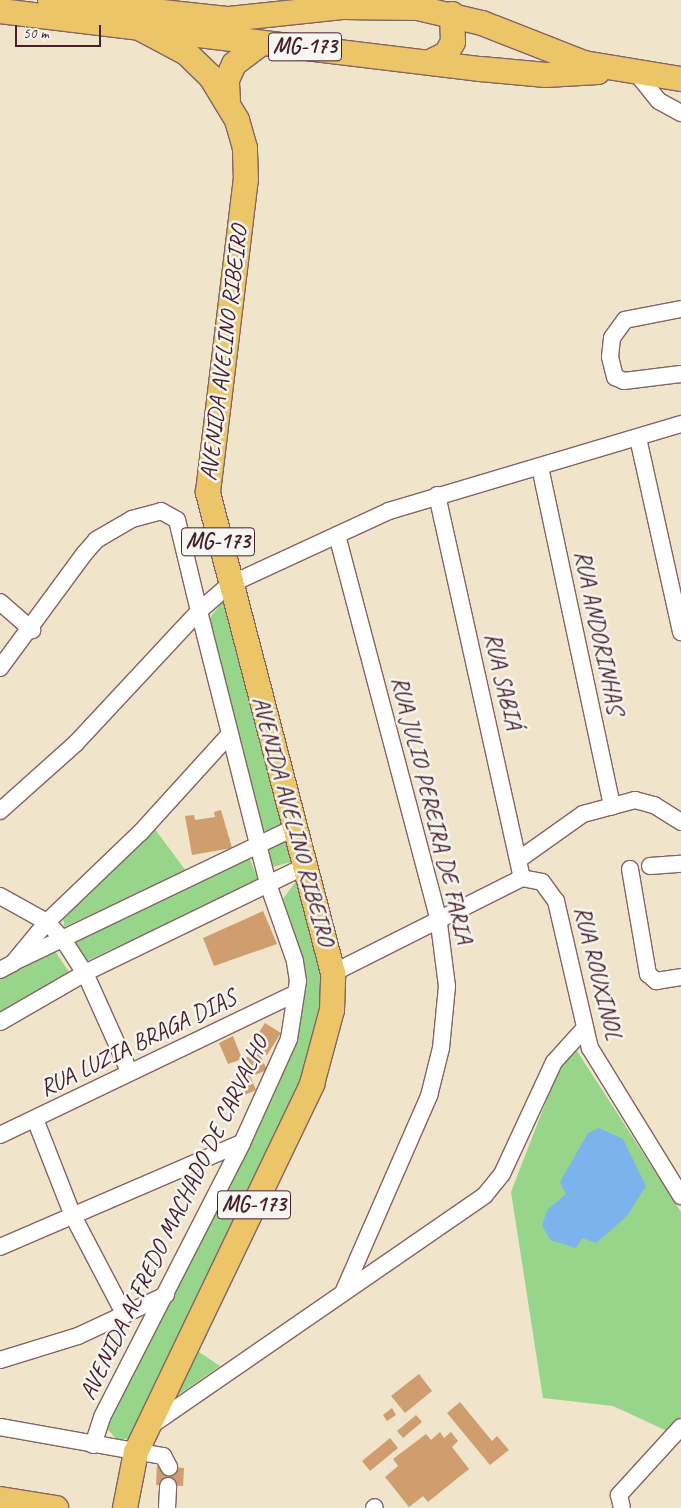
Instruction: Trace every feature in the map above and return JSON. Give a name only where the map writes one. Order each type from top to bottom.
[{"type":"highway","name":"MG-173","points":[[50,0],[229,19],[384,5],[452,14],[609,70],[681,79]]},
{"type":"highway","name":"MG-173","points":[[0,11],[143,30],[546,75],[609,70]]},
{"type":"highway","points":[[430,62],[446,54],[453,42],[452,14]]},
{"type":"highway","name":"MG-173","points":[[143,30],[198,63],[228,102]]},
{"type":"highway","name":"MG-173","points":[[228,102],[228,80],[234,64],[262,43]]},
{"type":"highway","name":"AVENIDA AVELINO RIBEIRO","points":[[125,1508],[136,1452],[312,1084],[332,1010],[333,973],[296,827],[228,584],[208,492],[246,180],[241,131],[228,102]]},
{"type":"highway","points":[[0,1499],[56,1508]]},
{"type":"street","points":[[637,74],[659,102],[681,113]]},
{"type":"street","points":[[681,309],[625,320],[612,338],[610,357],[615,377],[624,381],[681,374]]},
{"type":"street","points":[[0,811],[81,738],[199,611],[228,584],[337,535],[437,495],[540,467],[681,424]]},
{"type":"street","points":[[638,438],[680,625]]},
{"type":"street","name":"RUA ANDORINHAS","points":[[540,467],[612,806]]},
{"type":"street","name":"RUA SABIÁ","points":[[437,495],[521,858],[522,878]]},
{"type":"street","name":"AVENIDA ALFREDO MACHADO DE CARVALHO","points":[[0,668],[32,630],[96,540],[132,519],[161,511],[172,514],[183,534],[199,611],[257,848],[295,961],[296,993],[289,1039],[242,1143],[102,1417],[94,1445]]},
{"type":"street","name":"RUA JULIO PEREIRA DE FARIA","points":[[337,535],[438,916],[447,986],[441,1048],[410,1145],[344,1291]]},
{"type":"street","points":[[0,602],[32,630]]},
{"type":"street","points":[[6,966],[47,922],[141,832],[230,734]]},
{"type":"street","points":[[521,858],[571,820],[612,806],[644,800],[681,822]]},
{"type":"street","points":[[6,966],[64,941],[257,848],[296,827]]},
{"type":"street","points":[[650,866],[681,864]]},
{"type":"street","points":[[0,1022],[86,972],[305,866]]},
{"type":"street","points":[[630,869],[648,974],[656,981],[681,977]]},
{"type":"street","points":[[333,973],[438,916],[522,878]]},
{"type":"street","name":"RUA ROUXINOL","points":[[522,878],[542,882],[556,901],[583,1030],[601,1069],[679,1191]]},
{"type":"street","points":[[0,896],[47,922],[64,941],[86,972],[128,1071]]},
{"type":"street","name":"RUA LUZIA BRAGA DIAS","points":[[0,1134],[35,1119],[128,1071],[296,993]]},
{"type":"street","points":[[146,1429],[485,1195],[502,1174],[554,1062],[583,1030]]},
{"type":"street","points":[[35,1119],[73,1216],[125,1315]]},
{"type":"street","points":[[0,1248],[242,1143]]},
{"type":"street","points":[[0,1360],[78,1336],[166,1295]]},
{"type":"street","points":[[0,1427],[163,1456],[169,1467]]},
{"type":"street","points":[[622,1508],[619,1495],[681,1427]]},
{"type":"street","points":[[168,1486],[168,1508]]},
{"type":"green space","points":[[223,601],[283,824],[262,832],[209,619]]},
{"type":"green space","points":[[154,828],[186,871],[64,927],[63,917]]},
{"type":"green space","points":[[288,838],[295,861],[272,867],[268,848]]},
{"type":"green space","points":[[249,857],[259,882],[84,962],[72,943]]},
{"type":"green space","points":[[297,880],[320,956],[323,991],[313,1057],[131,1438],[117,1440],[105,1426],[295,1046],[304,986],[283,899]]},
{"type":"green space","points":[[55,951],[69,972],[0,1013],[0,977]]},
{"type":"green space","points":[[577,1051],[681,1212],[681,1416],[667,1431],[613,1406],[543,1398],[511,1192],[564,1055]]},
{"type":"green space","points":[[193,1348],[220,1366],[172,1399]]},
{"type":"water","points":[[599,1128],[623,1139],[646,1186],[627,1216],[596,1243],[582,1238],[576,1248],[550,1240],[542,1225],[548,1209],[566,1194],[560,1182],[588,1133]]},
{"type":"building","points":[[221,810],[232,848],[192,855],[185,816],[194,815],[195,820],[215,817],[214,812]]},
{"type":"building","points":[[263,911],[277,944],[214,966],[203,938]]},
{"type":"building","points":[[265,1023],[281,1033],[267,1055],[251,1045]]},
{"type":"building","points":[[233,1036],[242,1059],[228,1064],[219,1043]]},
{"type":"building","points":[[259,1052],[267,1070],[252,1076],[245,1058]]},
{"type":"building","points":[[249,1073],[256,1090],[242,1096],[235,1079]]},
{"type":"building","points":[[419,1374],[432,1391],[405,1413],[391,1396]]},
{"type":"building","points":[[460,1402],[492,1441],[497,1436],[509,1450],[490,1465],[447,1413]]},
{"type":"building","points":[[392,1408],[396,1415],[387,1421],[383,1415]]},
{"type":"building","points":[[416,1415],[422,1422],[403,1438],[397,1431]]},
{"type":"building","points":[[440,1432],[444,1438],[451,1432],[458,1441],[452,1447],[469,1469],[428,1502],[423,1496],[409,1507],[385,1477],[398,1466],[393,1459],[426,1434],[431,1440]]},
{"type":"building","points":[[390,1438],[398,1448],[370,1471],[362,1461]]},
{"type":"building","points":[[157,1466],[184,1468],[183,1486],[156,1485]]}]
